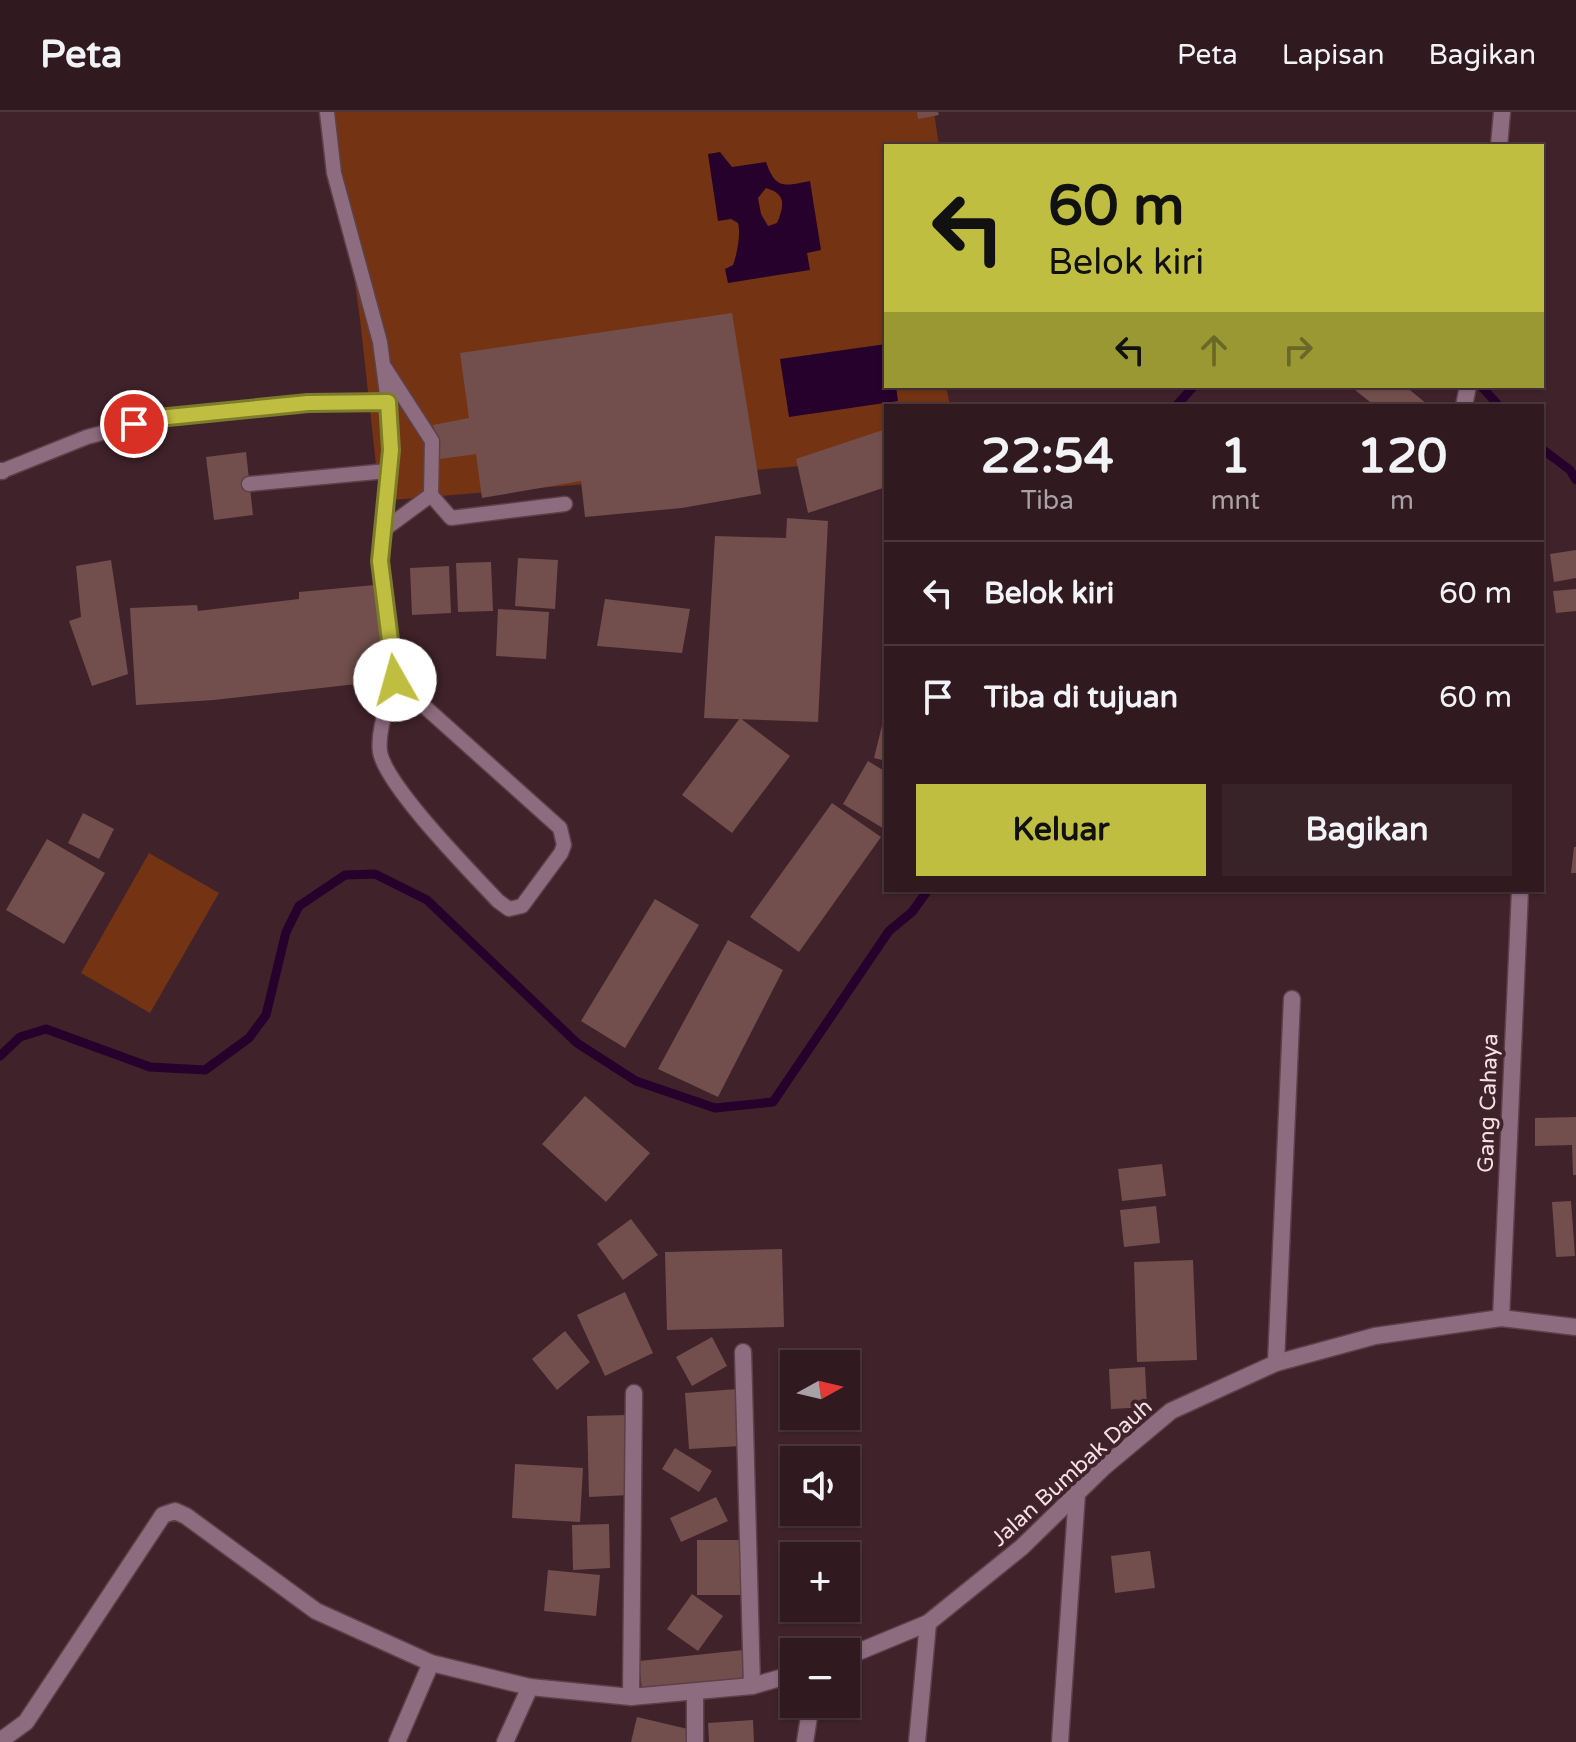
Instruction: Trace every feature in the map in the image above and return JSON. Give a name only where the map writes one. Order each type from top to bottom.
[{"type":"street","points":[[1499,144],[1502,112]]},
{"type":"street","name":"Gang Cahaya","points":[[1501,1318],[1520,892]]},
{"type":"street","points":[[1276,1363],[1292,999]]},
{"type":"street","name":"Jalan Bumbak Dauh","points":[[860,1651],[928,1623],[1022,1547],[1077,1493],[1171,1411],[1276,1363],[1375,1336],[1501,1318],[1576,1327]]},
{"type":"street","points":[[743,1352],[752,1686]]},
{"type":"street","points":[[631,1697],[634,1393]]},
{"type":"street","points":[[1060,1742],[1077,1493]]},
{"type":"street","points":[[0,1741],[26,1722],[163,1515],[175,1511],[316,1611],[431,1663],[530,1687],[631,1697],[752,1686],[780,1678]]},
{"type":"street","points":[[917,1742],[928,1623]]},
{"type":"street","points":[[397,1742],[431,1663]]},
{"type":"street","points":[[505,1742],[530,1687]]},
{"type":"street","points":[[695,1693],[695,1742]]},
{"type":"street","points":[[805,1742],[809,1718]]},
{"type":"lane","points":[[327,112],[334,173],[380,342],[388,402],[391,450],[380,561],[395,680],[380,733],[380,754],[391,777],[498,901],[509,909],[522,906],[561,853],[564,845],[560,828],[395,680]]},
{"type":"lane","points":[[383,364],[432,441],[431,495],[451,518],[565,504]]},
{"type":"lane","points":[[1,471],[87,437],[158,418],[308,403],[388,402]]},
{"type":"lane","points":[[249,484],[387,471]]},
{"type":"lane","points":[[382,531],[431,495]]},
{"type":"shaded area","points":[[331,112],[934,112],[939,144],[884,144],[884,388],[946,388],[950,404],[884,404],[884,459],[380,501],[360,319]]},
{"type":"shaded area","points":[[720,152],[732,167],[766,162],[773,177],[782,184],[810,181],[821,250],[807,253],[810,270],[728,283],[725,269],[733,265],[739,228],[738,223],[731,219],[718,221],[708,154]],"holes":[[[766,188],[781,197],[782,206],[777,223],[768,226],[761,214],[758,198]]]},
{"type":"shaded area","points":[[884,344],[884,388],[896,388],[898,401],[789,417],[780,359]]},
{"type":"shaded area","points":[[149,853],[219,893],[150,1013],[81,973]]},
{"type":"building","points":[[917,112],[938,112],[939,115],[918,119]]},
{"type":"building","points":[[732,313],[761,494],[682,508],[585,517],[581,481],[482,498],[476,454],[440,459],[433,425],[469,418],[460,353]]},
{"type":"building","points":[[1352,388],[1407,388],[1427,404],[1372,404]]},
{"type":"building","points":[[884,430],[884,488],[808,513],[796,459]]},
{"type":"building","points":[[246,452],[253,515],[214,520],[206,457]]},
{"type":"building","points":[[787,518],[828,521],[818,722],[704,718],[715,536],[786,538]]},
{"type":"building","points":[[1576,550],[1576,578],[1554,582],[1550,554]]},
{"type":"building","points":[[518,558],[558,560],[555,609],[515,606]]},
{"type":"building","points":[[111,560],[128,674],[92,686],[69,621],[81,617],[76,566]]},
{"type":"building","points":[[491,562],[493,611],[458,612],[456,563]]},
{"type":"building","points":[[449,566],[451,613],[412,615],[410,568]]},
{"type":"building","points":[[375,585],[384,681],[214,700],[136,705],[130,608],[197,605],[198,611],[299,599],[299,592]]},
{"type":"building","points":[[1576,589],[1576,611],[1556,613],[1553,591]]},
{"type":"building","points":[[605,599],[690,609],[682,653],[597,646]]},
{"type":"building","points":[[498,609],[549,612],[546,659],[496,656]]},
{"type":"building","points":[[884,717],[884,760],[874,758]]},
{"type":"building","points":[[740,718],[790,756],[732,833],[682,795]]},
{"type":"building","points":[[868,761],[884,771],[884,829],[843,804]]},
{"type":"building","points":[[832,803],[881,837],[799,952],[750,917]]},
{"type":"building","points":[[83,813],[114,829],[99,859],[68,843]]},
{"type":"building","points":[[47,839],[105,873],[64,944],[6,910]]},
{"type":"building","points":[[1574,847],[1576,873],[1571,873]]},
{"type":"building","points":[[655,899],[699,925],[625,1048],[581,1021]]},
{"type":"building","points":[[728,940],[783,970],[718,1097],[658,1069]]},
{"type":"building","points":[[585,1096],[650,1153],[606,1202],[542,1144]]},
{"type":"building","points":[[1576,1117],[1576,1175],[1573,1175],[1572,1145],[1535,1146],[1535,1118]]},
{"type":"building","points":[[1162,1164],[1166,1196],[1122,1201],[1118,1169]]},
{"type":"building","points":[[1571,1201],[1575,1256],[1556,1257],[1552,1202]]},
{"type":"building","points":[[1156,1206],[1160,1243],[1124,1247],[1120,1210]]},
{"type":"building","points":[[631,1219],[658,1255],[623,1280],[597,1244]]},
{"type":"building","points":[[782,1249],[784,1327],[667,1330],[665,1252]]},
{"type":"building","points":[[1193,1260],[1197,1360],[1137,1362],[1134,1262]]},
{"type":"building","points":[[625,1292],[653,1353],[605,1376],[577,1315]]},
{"type":"building","points":[[565,1331],[590,1362],[557,1390],[532,1359]]},
{"type":"building","points":[[712,1337],[727,1366],[692,1386],[676,1357]]},
{"type":"building","points":[[1145,1367],[1147,1407],[1111,1409],[1109,1369]]},
{"type":"building","points":[[737,1389],[741,1446],[689,1449],[685,1393]]},
{"type":"building","points":[[628,1415],[630,1495],[589,1497],[587,1416]]},
{"type":"building","points":[[675,1448],[712,1471],[699,1492],[662,1469]]},
{"type":"building","points":[[515,1464],[583,1468],[580,1522],[512,1518]]},
{"type":"building","points":[[716,1497],[728,1521],[681,1542],[670,1518]]},
{"type":"building","points":[[609,1524],[610,1568],[573,1570],[572,1525]]},
{"type":"building","points":[[697,1540],[742,1540],[742,1595],[697,1595]]},
{"type":"building","points":[[1150,1551],[1155,1588],[1115,1593],[1111,1556]]},
{"type":"building","points":[[548,1570],[600,1575],[596,1616],[544,1611]]},
{"type":"building","points":[[692,1594],[723,1616],[698,1651],[667,1629]]},
{"type":"building","points":[[743,1650],[747,1679],[642,1691],[639,1661]]},
{"type":"building","points":[[637,1717],[692,1730],[689,1742],[631,1742]]},
{"type":"building","points":[[753,1720],[754,1742],[709,1742],[708,1723]]},
{"type":"waterway","points":[[1178,404],[1192,388]]},
{"type":"waterway","points":[[1483,388],[1497,404]]},
{"type":"waterway","points":[[1544,450],[1570,470],[1576,480]]},
{"type":"waterway","points":[[0,1056],[20,1037],[46,1029],[150,1067],[205,1070],[249,1038],[266,1015],[286,932],[299,906],[345,875],[375,874],[427,900],[577,1043],[636,1081],[715,1108],[773,1102],[889,931],[912,912],[927,892]]},
{"type":"route","points":[[134,424],[158,418],[308,403],[388,402],[391,450],[380,561],[395,680]]}]
